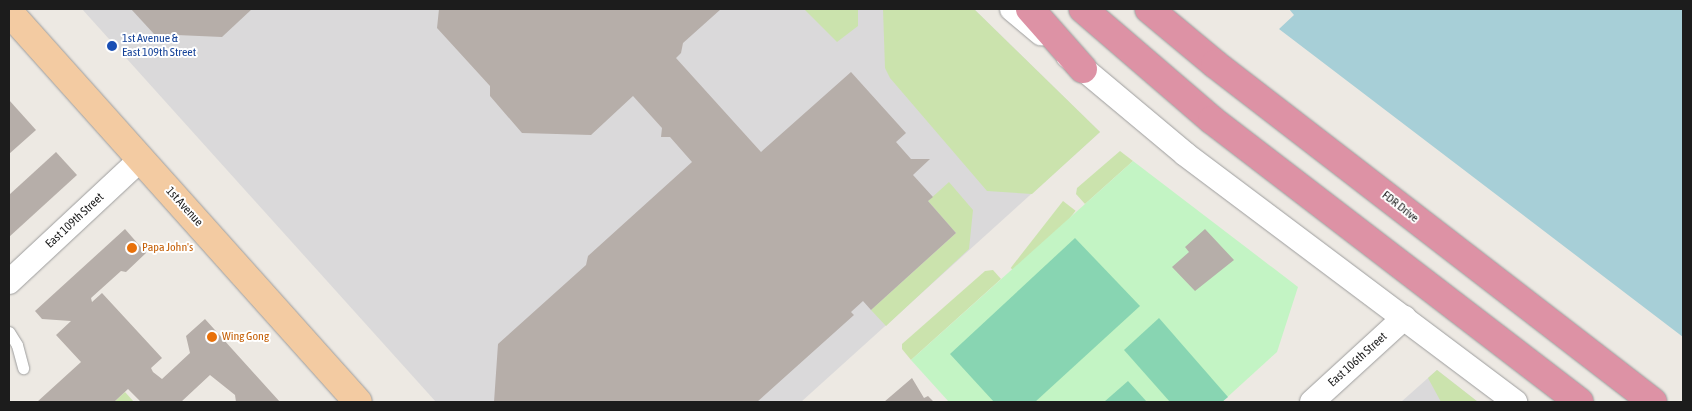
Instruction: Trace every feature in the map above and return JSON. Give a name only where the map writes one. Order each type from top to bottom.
[{"type":"highway","points":[[1030,9],[1083,68]]},
{"type":"highway","points":[[1083,9],[1212,120],[1579,402]]},
{"type":"highway","name":"FDR Drive","points":[[1149,9],[1215,64],[1653,402]]},
{"type":"main road","name":"1st Avenue","points":[[9,12],[358,402]]},
{"type":"street","points":[[1012,9],[1185,154],[1515,402]]},
{"type":"street","name":"East 109th Street","points":[[9,282],[141,159]]},
{"type":"street","name":"East 106th Street","points":[[1312,402],[1404,318]]},
{"type":"lane","points":[[9,332],[17,345],[23,368]]},
{"type":"shaded area","points":[[82,9],[974,9],[1100,132],[801,402],[436,402]]},
{"type":"shaded area","points":[[1437,370],[1478,402],[1401,402]]},
{"type":"green space","points":[[804,9],[858,9],[858,26],[837,42]]},
{"type":"green space","points":[[883,9],[974,9],[1100,132],[1032,194],[987,191],[890,78],[885,68]]},
{"type":"green space","points":[[1120,151],[1133,161],[1085,204],[1076,194],[1077,188]]},
{"type":"green space","points":[[1133,161],[1298,287],[1277,352],[1222,402],[949,402],[911,360]]},
{"type":"green space","points":[[949,182],[973,210],[969,249],[886,326],[871,310],[956,233],[928,201]]},
{"type":"green space","points":[[1063,201],[1076,211],[1023,278],[1011,268]]},
{"type":"green space","points":[[1075,238],[1140,306],[1035,402],[994,402],[950,354]]},
{"type":"green space","points":[[993,270],[1001,279],[911,360],[902,349],[902,344],[985,271]]},
{"type":"green space","points":[[1159,318],[1228,397],[1222,402],[1170,402],[1124,350]]},
{"type":"green space","points":[[1437,370],[1478,402],[1441,402],[1428,378]]},
{"type":"green space","points":[[1128,381],[1147,402],[1104,402]]},
{"type":"green space","points":[[125,392],[134,402],[114,402]]},
{"type":"water","points":[[1289,9],[1683,9],[1683,337],[1279,29],[1294,15]]},
{"type":"building","points":[[131,9],[252,9],[222,37],[154,34]]},
{"type":"building","points":[[439,9],[721,9],[683,43],[681,53],[676,58],[761,152],[851,72],[906,133],[896,142],[911,159],[930,159],[913,175],[933,197],[928,201],[956,233],[871,310],[863,301],[851,312],[854,315],[757,402],[494,402],[498,344],[586,265],[588,256],[692,162],[670,137],[661,137],[662,128],[633,96],[591,135],[522,133],[490,96],[490,86],[437,28]]},
{"type":"building","points":[[9,100],[36,130],[9,154]]},
{"type":"building","points":[[56,152],[77,175],[9,237],[9,195]]},
{"type":"building","points":[[125,229],[146,253],[126,272],[121,271],[91,298],[92,302],[102,293],[162,358],[151,368],[153,372],[162,379],[190,353],[186,336],[205,319],[280,402],[236,402],[235,395],[210,375],[181,402],[141,402],[128,389],[114,402],[37,402],[81,362],[56,335],[71,321],[42,319],[35,311]]},
{"type":"building","points":[[1205,229],[1234,260],[1195,291],[1172,267],[1189,252],[1185,247]]},
{"type":"building","points":[[912,378],[924,398],[928,396],[934,402],[884,402]]},
{"type":"place","name":"1st Avenue & East 109th Street","points":[[112,46]]},
{"type":"place","name":"Papa John's","points":[[132,248]]},
{"type":"place","name":"Wing Gong","points":[[212,337]]}]
